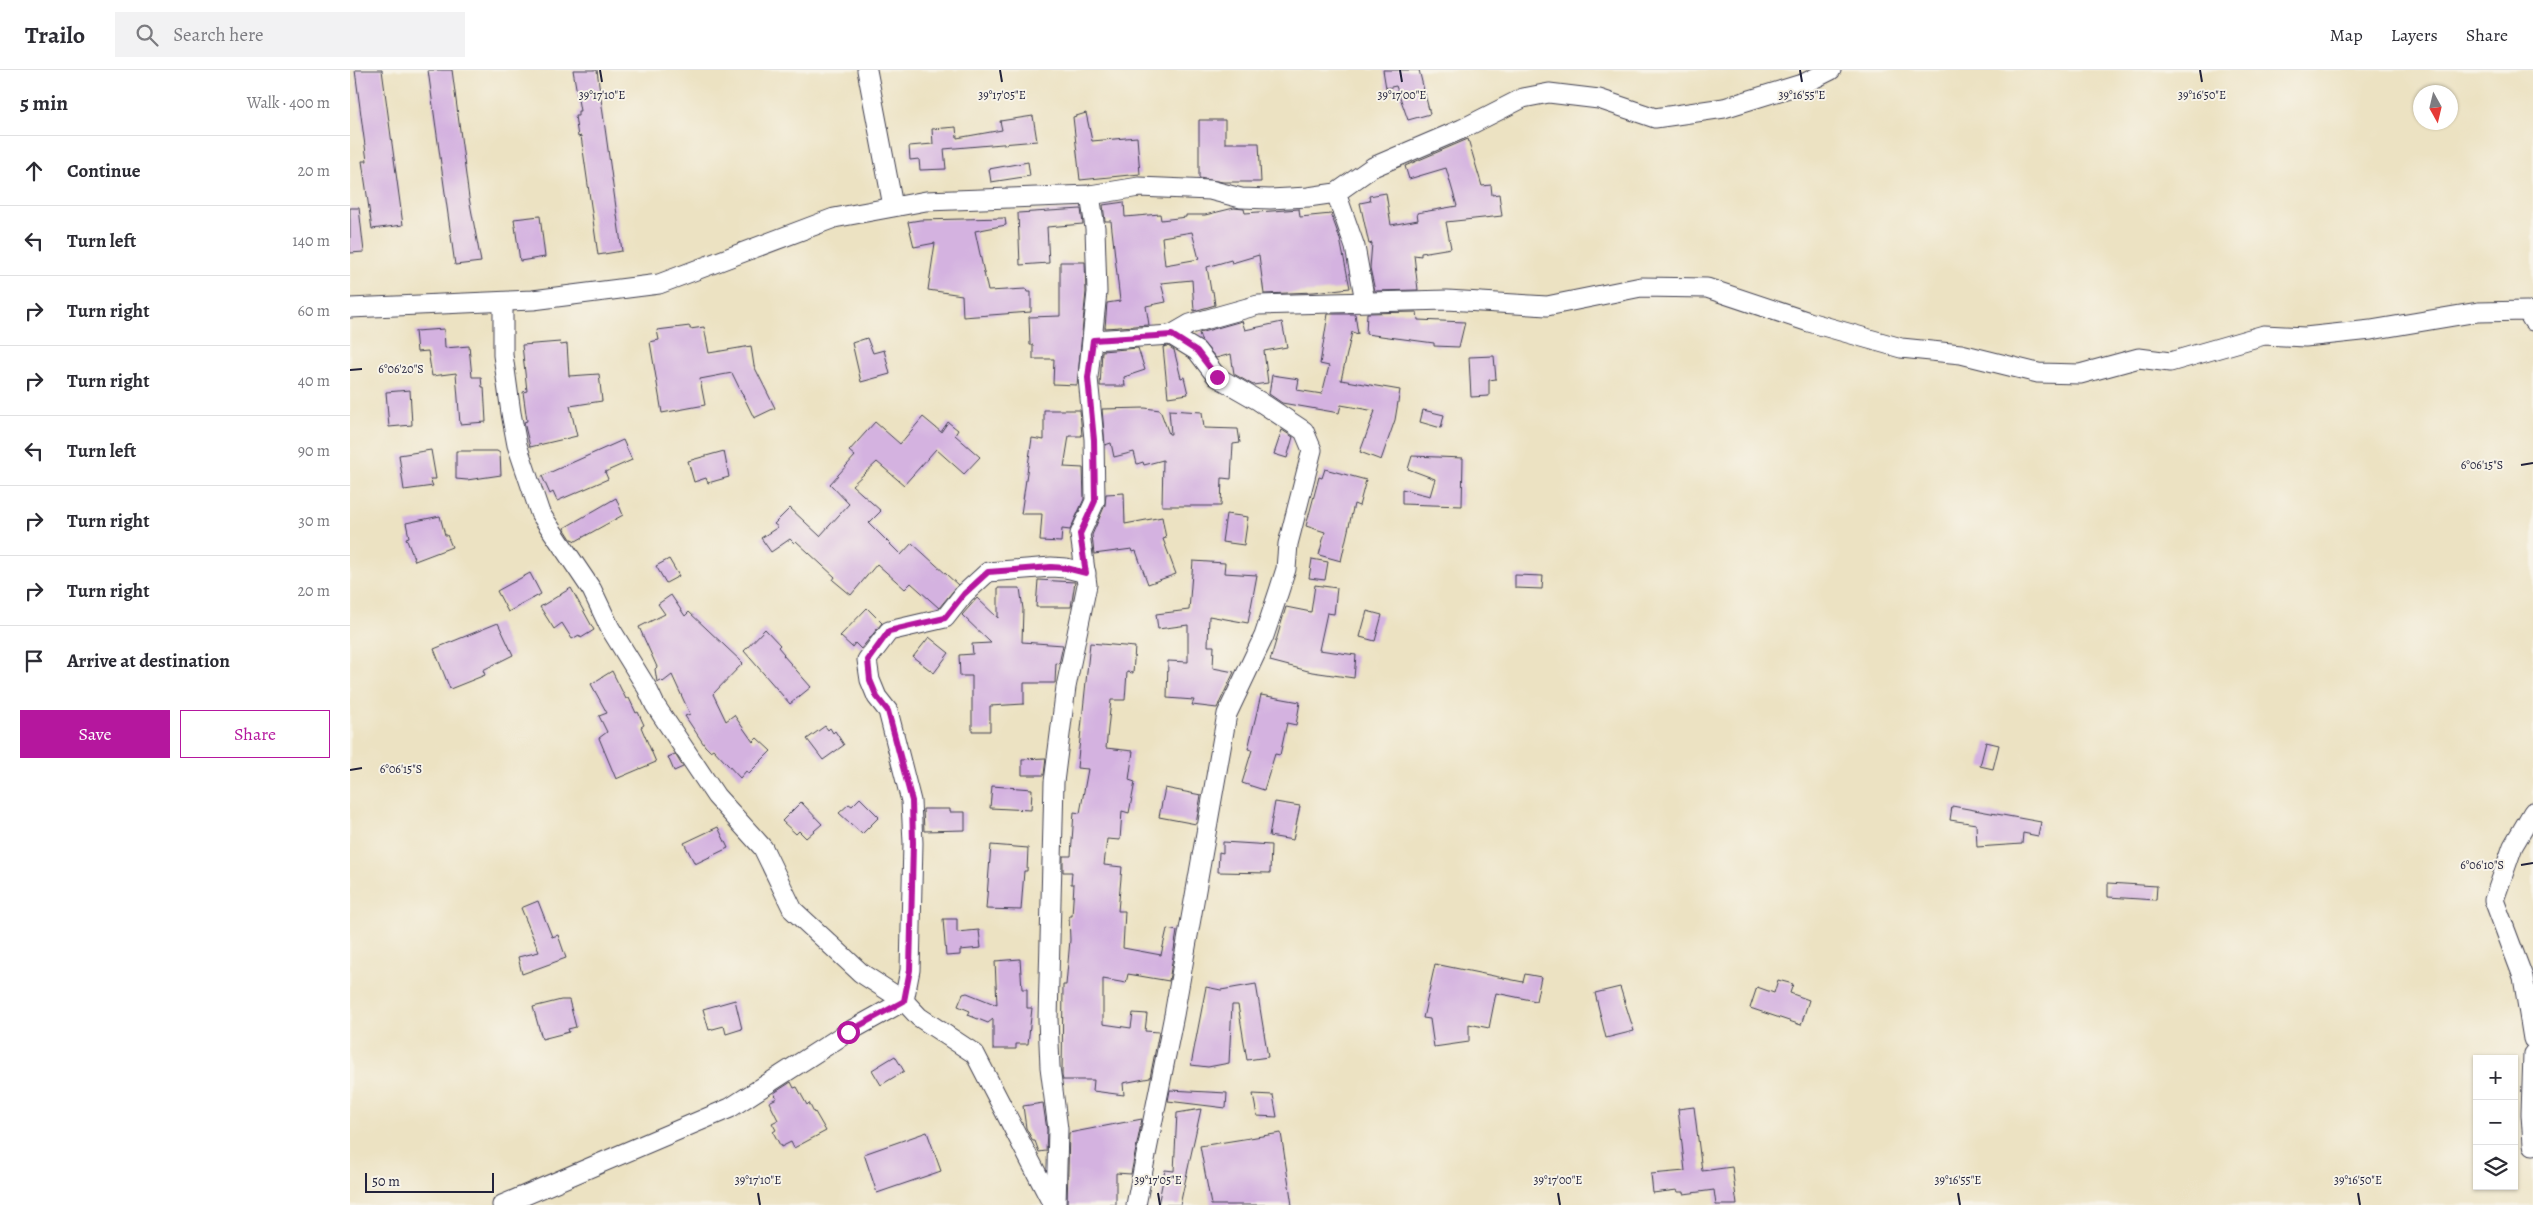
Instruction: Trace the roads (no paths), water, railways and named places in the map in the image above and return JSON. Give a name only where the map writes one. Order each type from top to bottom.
[{"type":"street","points":[[867,70],[893,206]]},
{"type":"street","points":[[350,308],[503,302],[660,284],[834,218],[926,201],[1090,195],[1140,187],[1210,190],[1241,198],[1270,200],[1336,192],[1373,167],[1462,129],[1523,98],[1549,93],[1599,99],[1654,118],[1724,108],[1805,83],[1831,70]]},
{"type":"street","points":[[1336,192],[1355,247],[1365,301]]},
{"type":"street","points":[[1054,1205],[1058,1129],[1050,1067],[1048,1019],[1054,782],[1066,687],[1087,585],[1080,534],[1095,501],[1094,440],[1088,378],[1098,292],[1095,228],[1090,195]]},
{"type":"street","points":[[1093,340],[1172,335],[1190,324],[1258,305],[1447,300],[1547,306],[1641,287],[1707,288],[1844,333],[1901,348],[1961,354],[2038,373],[2080,374],[2139,358],[2170,362],[2264,335],[2305,337],[2371,330],[2478,312],[2527,311],[2533,321]]},
{"type":"street","points":[[503,302],[503,355],[511,413],[517,445],[540,513],[592,590],[610,628],[647,688],[655,705],[716,796],[764,848],[793,910],[861,973],[904,1001],[919,1017],[975,1054],[1054,1205]]},
{"type":"street","points":[[1136,1205],[1172,1024],[1227,714],[1264,636],[1280,591],[1286,569],[1288,544],[1312,450],[1304,431],[1259,401],[1217,377],[1197,351],[1172,335]]},
{"type":"street","points":[[502,1205],[730,1108],[840,1037],[904,1001],[910,970],[912,801],[888,711],[877,697],[870,680],[868,660],[889,631],[945,618],[964,594],[988,572],[1051,567],[1066,568],[1086,573]]},
{"type":"street","points":[[2533,812],[2513,846],[2494,900],[2523,977],[2533,1039]]},
{"type":"street","points":[[2533,1054],[2531,1114],[2533,1145]]}]
